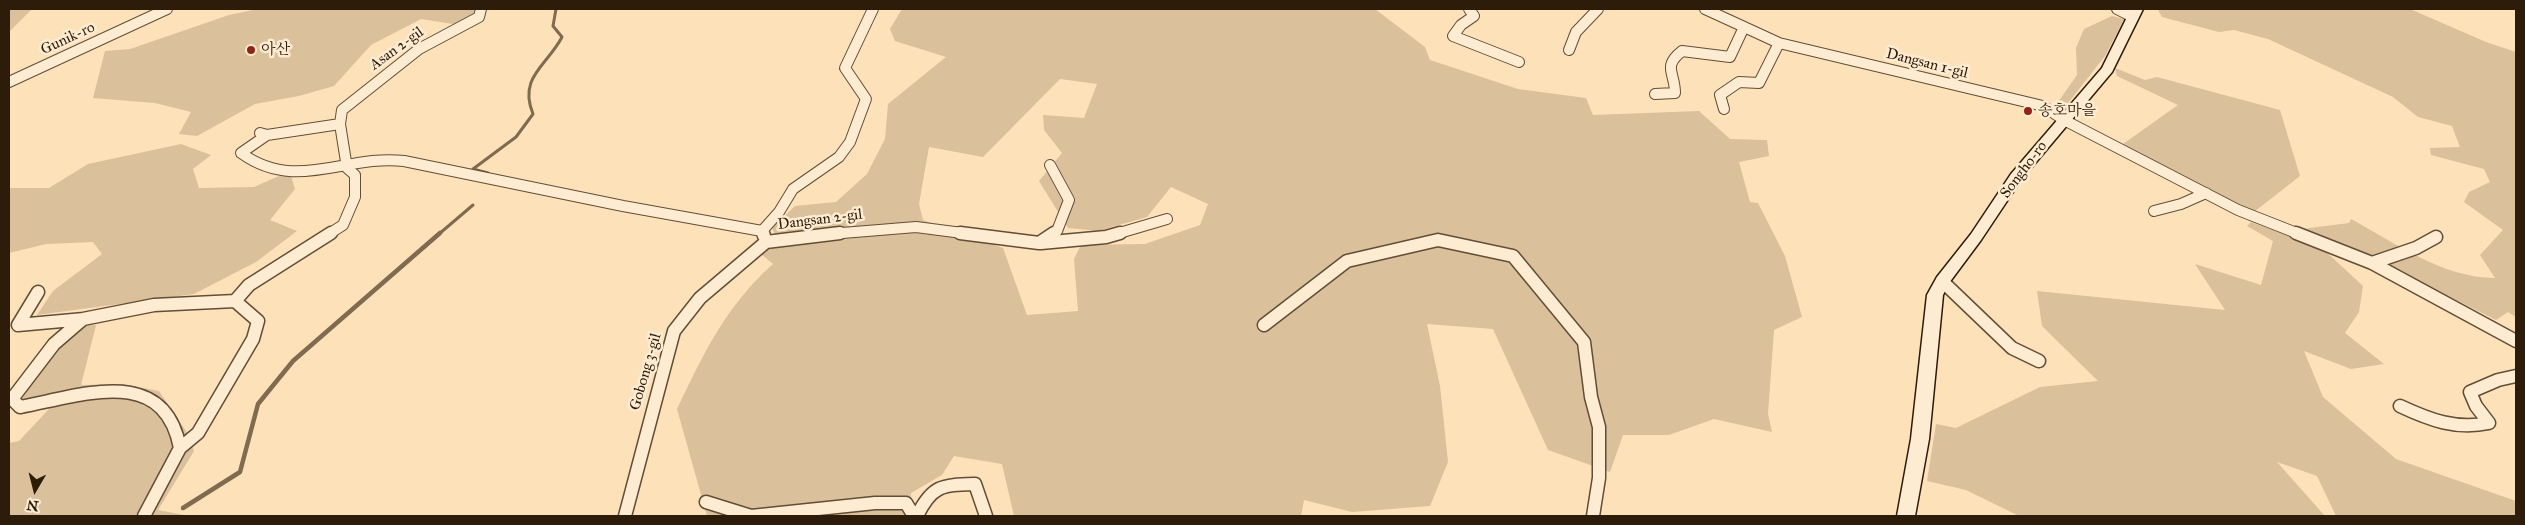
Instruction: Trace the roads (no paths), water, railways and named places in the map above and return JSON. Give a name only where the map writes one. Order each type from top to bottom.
[{"type":"main road","name":"Songho-ro","points":[[1906,516],[1920,439],[1935,296],[1942,280],[1976,237],[2016,177],[2112,62],[2135,13]]},
{"type":"street","name":"Gunik-ro","points":[[9,82],[167,9]]},
{"type":"street","name":"Asan 2-gil","points":[[340,124],[342,110],[419,49],[478,17],[481,9]]},
{"type":"street","name":"Dangsan 2-gil","points":[[764,237],[794,189],[839,157],[850,142],[866,99],[845,68],[873,9]]},
{"type":"street","points":[[1469,9],[1474,16],[1461,25],[1454,36],[1482,49],[1519,62]]},
{"type":"street","points":[[1569,50],[1570,40],[1578,26],[1598,9]]},
{"type":"street","name":"Dangsan 1-gil","points":[[1705,9],[1779,43],[2043,106],[2064,120],[2238,210],[2372,263],[2516,341]]},
{"type":"street","points":[[2117,9],[2135,13]]},
{"type":"street","points":[[1655,94],[1675,93],[1669,68],[1672,58],[1682,51],[1730,57],[1744,27]]},
{"type":"street","points":[[1724,109],[1720,95],[1739,82],[1760,83],[1779,43]]},
{"type":"street","points":[[235,301],[249,285],[343,225],[355,198],[355,174],[347,168],[340,124],[262,134],[241,153],[248,160],[270,169],[302,172],[347,168],[392,160],[419,163],[764,237]]},
{"type":"street","points":[[1039,243],[1057,232],[1069,200],[1050,165]]},
{"type":"street","points":[[2154,211],[2181,204],[2206,193]]},
{"type":"street","name":"Dangsan 2-gil","points":[[764,237],[871,228],[916,227],[1039,243],[1106,236],[1167,219]]},
{"type":"street","name":"Gobong 3-gil","points":[[625,516],[674,331],[700,298],[764,237]]},
{"type":"street","points":[[2372,263],[2416,248],[2436,237]]},
{"type":"street","points":[[1264,325],[1346,261],[1438,240],[1513,256],[1547,294],[1584,342],[1591,397],[1599,427],[1599,478],[1593,516]]},
{"type":"street","points":[[1942,280],[1956,291],[2012,348],[2039,361]]},
{"type":"street","points":[[38,292],[18,325],[84,319],[130,308],[184,302],[235,301],[258,321],[253,339],[198,433],[180,448],[144,516]]},
{"type":"street","points":[[84,319],[58,341],[28,374],[12,399],[20,406],[108,391],[134,392],[158,403],[176,427],[180,448]]},
{"type":"street","points":[[2400,406],[2434,421],[2473,428],[2489,423],[2476,406],[2470,392],[2498,380],[2516,376]]},
{"type":"street","points":[[706,502],[751,516],[875,503],[906,503],[915,516],[926,495],[939,487],[975,484],[986,516]]},
{"type":"waterway","points":[[488,173],[473,169],[516,137],[533,114],[529,101],[529,90],[532,81],[536,72],[562,37],[553,26],[556,9]]},
{"type":"waterway","points":[[439,234],[473,205]]},
{"type":"waterway","points":[[183,508],[240,472],[258,404],[293,361],[440,233]]},
{"type":"place","name":"아산","points":[[251,50]]},
{"type":"place","name":"송호마을","points":[[2028,111]]}]
